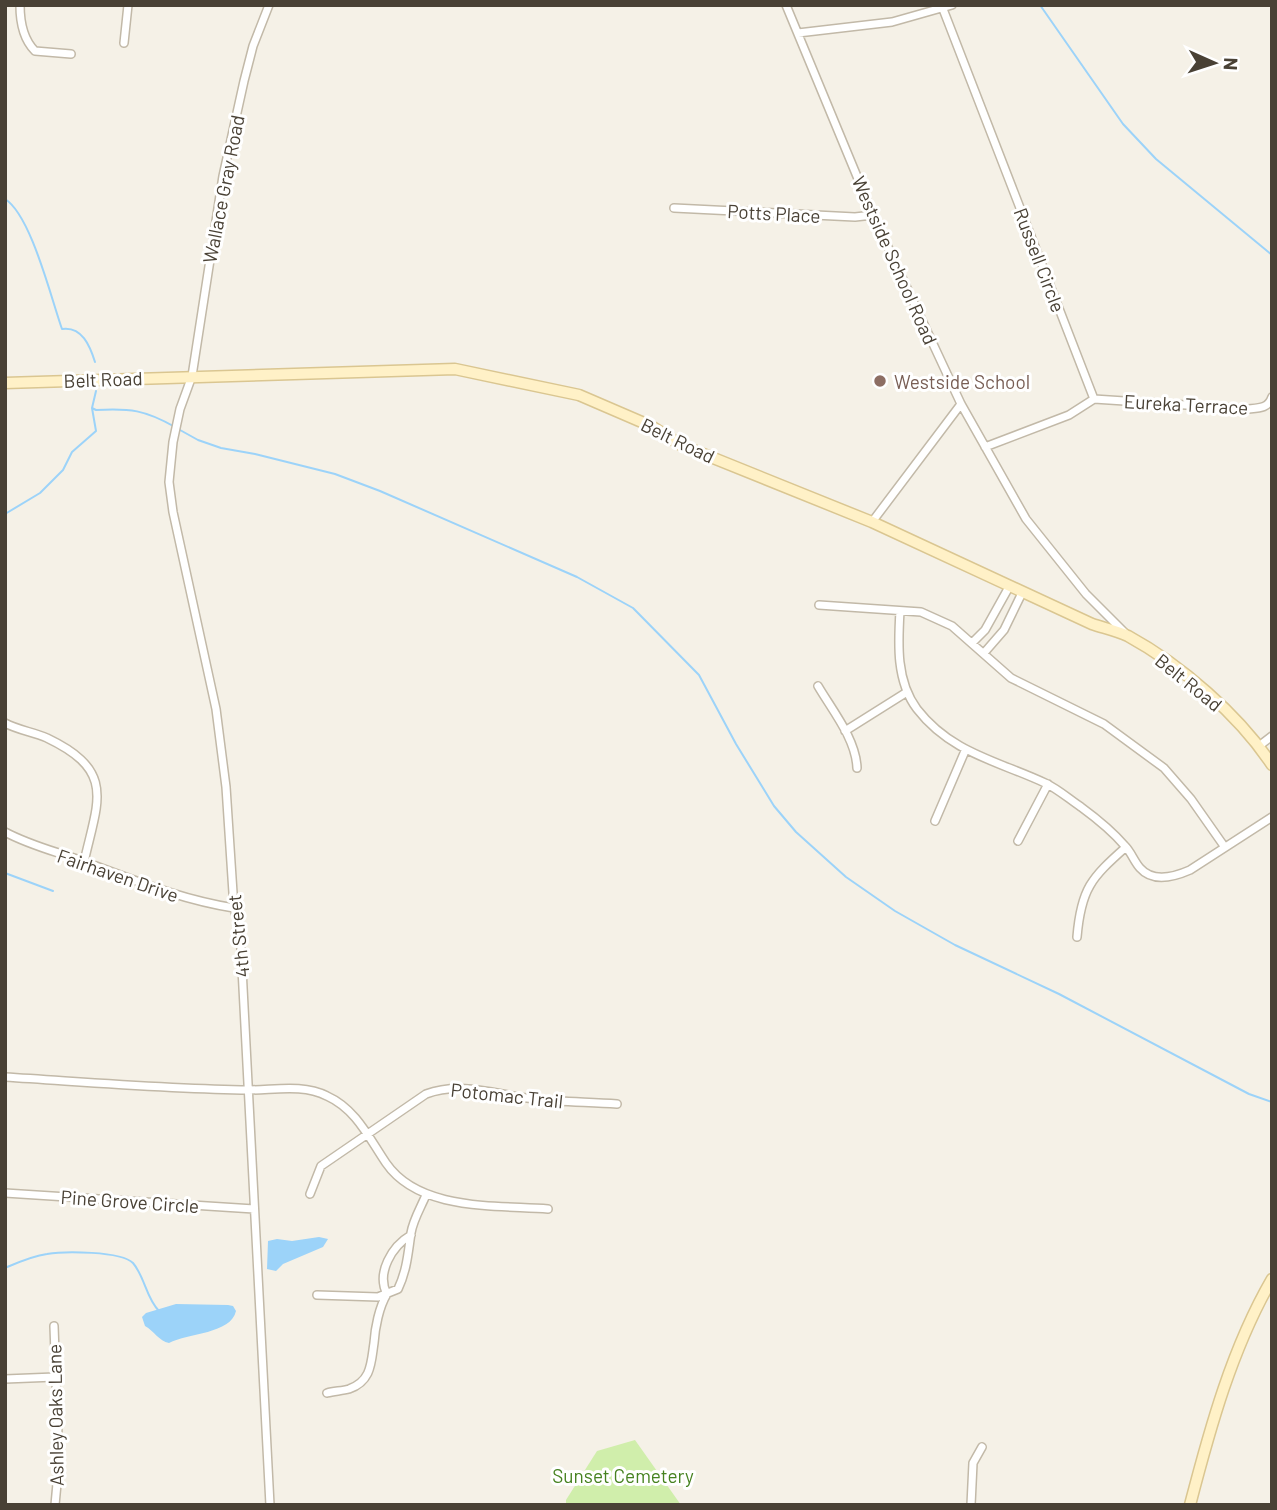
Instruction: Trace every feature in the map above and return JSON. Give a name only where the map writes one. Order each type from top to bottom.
[{"type":"street","points":[[20,5],[22,27],[35,51],[71,54]]},
{"type":"street","points":[[124,43],[128,5]]},
{"type":"street","name":"Wallace Gray Road","points":[[192,376],[223,176],[253,46],[269,5]]},
{"type":"street","name":"Westside School Road","points":[[786,5],[873,215],[961,404],[1026,519],[1086,594],[1127,635]]},
{"type":"street","points":[[797,33],[892,22],[952,5]]},
{"type":"street","name":"Russell Circle","points":[[943,9],[1094,399]]},
{"type":"street","name":"Potts Place","points":[[674,208],[855,217],[873,215]]},
{"type":"street","name":"Belt Road","points":[[5,383],[455,369],[579,396],[651,426],[681,444],[872,522],[1092,624],[1127,635],[1202,689],[1259,746],[1272,765]]},
{"type":"street","name":"4th Street","points":[[192,376],[180,409],[169,482],[173,512],[216,709],[226,787],[234,908],[240,930],[270,1505]]},
{"type":"street","name":"Eureka Terrace","points":[[1094,399],[1247,409],[1264,408],[1272,397]]},
{"type":"street","points":[[985,447],[1069,415],[1094,399]]},
{"type":"street","points":[[872,522],[961,404]]},
{"type":"street","points":[[972,643],[985,630],[1009,587]]},
{"type":"street","points":[[984,653],[1004,630],[1023,593]]},
{"type":"street","points":[[819,605],[921,612],[952,626],[1011,678],[1104,724],[1164,768],[1191,799],[1224,846]]},
{"type":"street","points":[[900,611],[900,667],[907,692],[930,724],[965,751],[1048,784],[1090,813],[1126,847],[1141,870],[1149,875],[1161,878],[1190,870],[1272,817]]},
{"type":"street","points":[[818,686],[845,731],[856,757],[857,768]]},
{"type":"street","points":[[845,731],[907,692]]},
{"type":"street","points":[[5,723],[70,750],[90,770],[99,802],[84,862]]},
{"type":"street","points":[[1259,746],[1272,736]]},
{"type":"street","points":[[935,821],[965,751]]},
{"type":"street","points":[[1018,841],[1048,784]]},
{"type":"street","name":"Fairhaven Drive","points":[[5,832],[23,842],[156,890],[198,902],[234,908]]},
{"type":"street","points":[[1077,937],[1079,909],[1087,887],[1104,866],[1126,847]]},
{"type":"street","points":[[5,1077],[249,1090],[299,1088],[327,1096],[354,1114],[388,1166],[407,1185],[426,1195],[450,1201],[548,1209]]},
{"type":"street","name":"Potomac Trail","points":[[310,1194],[321,1166],[426,1094],[444,1088],[461,1087],[538,1099],[617,1104]]},
{"type":"street","name":"Pine Grove Circle","points":[[5,1193],[254,1209]]},
{"type":"street","points":[[317,1295],[378,1297],[398,1289],[410,1253],[411,1235],[426,1195]]},
{"type":"street","points":[[327,1393],[351,1388],[369,1374],[387,1294],[383,1286],[391,1253],[399,1242],[411,1235]]},
{"type":"street","points":[[1190,1505],[1234,1360],[1256,1306],[1272,1279]]},
{"type":"street","name":"Ashley Oaks Lane","points":[[54,1326],[59,1462],[55,1505]]},
{"type":"street","points":[[5,1379],[55,1377]]},
{"type":"street","points":[[971,1505],[973,1463],[982,1447]]},
{"type":"green space","name":"Sunset Cemetery","points":[[635,1440],[681,1505],[566,1505],[566,1500],[597,1451]]},
{"type":"water","points":[[319,1237],[328,1239],[323,1247],[283,1264],[276,1271],[267,1269],[268,1241]]},
{"type":"water","points":[[176,1304],[228,1305],[233,1306],[236,1311],[232,1319],[218,1329],[169,1343],[145,1326],[142,1317],[146,1313]]},
{"type":"waterway","points":[[1040,5],[1123,124],[1156,159],[1272,255]]},
{"type":"waterway","points":[[5,199],[14,208],[32,239],[62,329],[80,334],[88,344],[95,362]]},
{"type":"waterway","points":[[5,514],[40,493],[63,470],[72,452],[96,431],[92,408],[96,391]]},
{"type":"waterway","points":[[92,408],[137,411],[175,427]]},
{"type":"waterway","points":[[180,430],[221,448],[335,474],[380,491],[577,577],[633,608],[699,675],[736,744],[774,806],[796,832],[846,877],[895,911],[955,945],[1059,994],[1249,1094],[1272,1102]]},
{"type":"waterway","points":[[5,873],[53,891]]},
{"type":"waterway","points":[[5,1268],[31,1258],[55,1253],[79,1252],[117,1256],[133,1263],[159,1311]]},
{"type":"place","name":"Westside School","points":[[880,381]]}]
